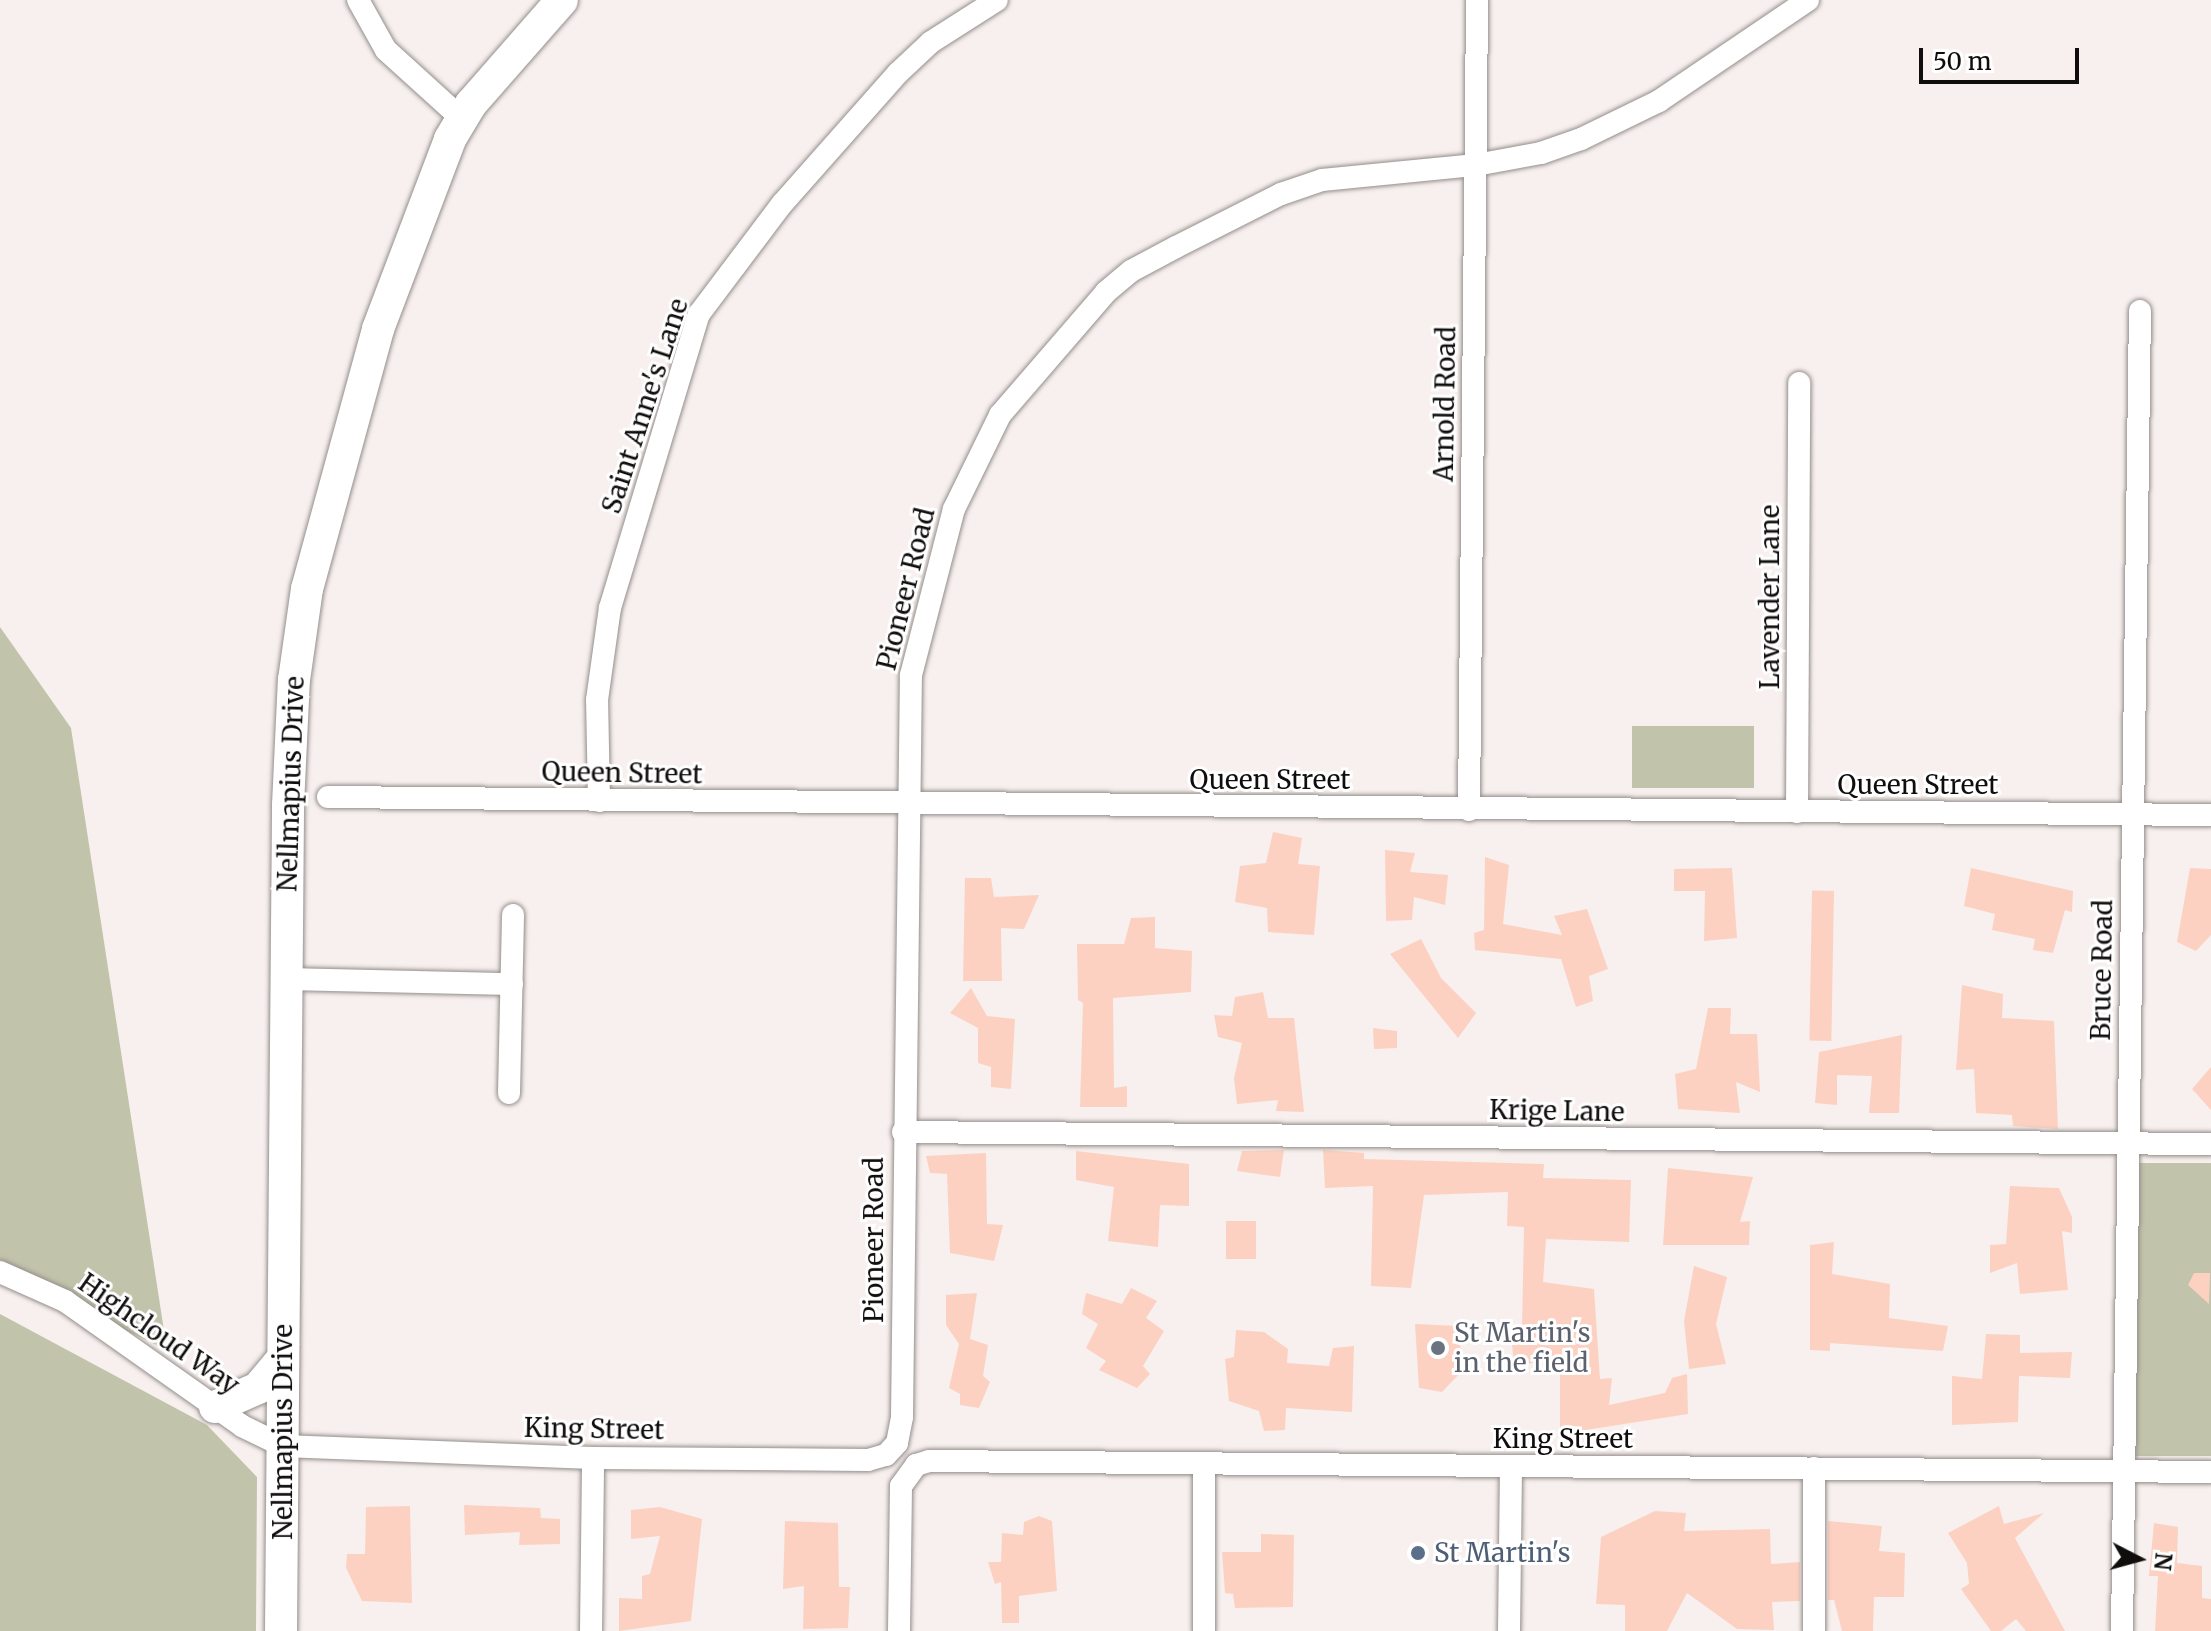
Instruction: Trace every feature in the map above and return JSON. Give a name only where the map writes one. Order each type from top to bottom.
[{"type":"main road","name":"Nellmapius Drive","points":[[281,1631],[291,737],[307,589],[378,329],[461,118],[562,0]]},
{"type":"main road","points":[[215,1407],[258,1388],[283,1358]]},
{"type":"street","points":[[358,0],[386,50],[461,118]]},
{"type":"street","name":"Saint Anne's Lane","points":[[599,801],[597,700],[610,608],[699,314],[782,204],[898,73],[931,42],[997,0]]},
{"type":"street","name":"Arnold Road","points":[[1469,810],[1477,0]]},
{"type":"street","name":"Pioneer Road","points":[[897,1443],[902,1417],[903,1132],[911,675],[954,509],[1000,415],[1087,310],[1131,271],[1281,194],[1339,176],[1476,165],[1541,153],[1620,121],[1699,75],[1808,0]]},
{"type":"street","name":"Bruce Road","points":[[2122,1631],[2140,311]]},
{"type":"street","name":"Lavender Lane","points":[[1797,812],[1799,383]]},
{"type":"street","name":"Queen Street","points":[[328,797],[909,805],[2211,815]]},
{"type":"street","points":[[509,1093],[513,915]]},
{"type":"street","points":[[286,979],[512,984]]},
{"type":"street","name":"Krige Lane","points":[[903,1132],[2211,1144]]},
{"type":"street","name":"Highcloud Way","points":[[0,1272],[65,1301],[215,1407],[283,1446]]},
{"type":"street","name":"King Street","points":[[283,1446],[593,1458],[868,1460],[880,1459],[897,1443]]},
{"type":"street","points":[[591,1631],[593,1458]]},
{"type":"street","name":"King Street","points":[[899,1631],[901,1486],[916,1465],[938,1461],[2211,1472]]},
{"type":"street","points":[[1204,1463],[1204,1631]]},
{"type":"street","points":[[1509,1631],[1511,1467]]},
{"type":"street","points":[[1814,1468],[1814,1631]]},
{"type":"green space","points":[[0,627],[71,728],[167,1350],[0,1271]]},
{"type":"green space","points":[[1632,726],[1754,726],[1754,788],[1632,788]]},
{"type":"green space","points":[[2133,1163],[2211,1163],[2211,1456],[2133,1456]]},
{"type":"green space","points":[[0,1314],[207,1425],[257,1477],[256,1631],[0,1631]]},
{"type":"building","points":[[1273,832],[1302,838],[1298,864],[1320,866],[1314,935],[1268,932],[1267,908],[1235,902],[1240,866],[1266,863]]},
{"type":"building","points":[[1385,850],[1415,853],[1410,872],[1448,875],[1445,905],[1414,897],[1412,920],[1386,921]]},
{"type":"building","points":[[1485,857],[1509,865],[1503,924],[1562,935],[1554,916],[1587,909],[1608,969],[1589,976],[1593,1001],[1576,1007],[1561,959],[1475,950],[1474,933],[1484,930]]},
{"type":"building","points":[[1732,868],[1737,938],[1704,941],[1705,891],[1674,891],[1674,869]]},
{"type":"building","points":[[1971,868],[2073,891],[2072,912],[2065,910],[2053,953],[2033,950],[2035,939],[1992,930],[1995,914],[1964,906]]},
{"type":"building","points":[[2190,868],[2211,869],[2211,935],[2196,951],[2177,942]]},
{"type":"building","points":[[965,878],[991,878],[994,897],[1039,895],[1024,929],[1001,928],[1002,981],[963,981]]},
{"type":"building","points":[[1812,891],[1834,891],[1831,1041],[1809,1041]]},
{"type":"building","points":[[1155,917],[1155,948],[1192,951],[1191,992],[1113,998],[1114,1088],[1127,1086],[1127,1107],[1080,1107],[1083,1003],[1078,1000],[1077,944],[1124,944],[1131,918]]},
{"type":"building","points":[[1421,939],[1441,978],[1476,1013],[1458,1038],[1390,954]]},
{"type":"building","points":[[1962,985],[2003,994],[2002,1018],[2054,1021],[2058,1129],[2013,1126],[2012,1115],[1976,1113],[1974,1069],[1956,1070]]},
{"type":"building","points":[[971,988],[987,1016],[1015,1019],[1011,1089],[991,1087],[991,1067],[978,1063],[978,1028],[950,1013]]},
{"type":"building","points":[[1263,992],[1268,1018],[1294,1018],[1304,1112],[1276,1111],[1278,1100],[1237,1104],[1234,1078],[1242,1043],[1218,1037],[1214,1015],[1232,1016],[1235,997]]},
{"type":"building","points":[[1708,1008],[1731,1008],[1730,1034],[1757,1034],[1760,1092],[1736,1082],[1740,1113],[1678,1109],[1675,1074],[1696,1069]]},
{"type":"building","points":[[1373,1028],[1397,1031],[1397,1048],[1374,1049]]},
{"type":"building","points":[[1902,1035],[1899,1113],[1869,1113],[1872,1076],[1837,1075],[1837,1105],[1815,1103],[1819,1052]]},
{"type":"building","points":[[2211,1067],[2211,1110],[2192,1089]]},
{"type":"building","points":[[1284,1150],[1280,1177],[1237,1171],[1242,1151]]},
{"type":"building","points":[[1323,1150],[1364,1153],[1364,1159],[1544,1164],[1543,1178],[1631,1180],[1629,1242],[1546,1239],[1543,1282],[1594,1289],[1600,1379],[1612,1378],[1609,1405],[1665,1393],[1672,1378],[1687,1374],[1688,1414],[1560,1434],[1560,1360],[1514,1365],[1511,1333],[1522,1329],[1524,1227],[1507,1226],[1508,1192],[1424,1195],[1411,1288],[1371,1286],[1373,1186],[1325,1188]]},
{"type":"building","points":[[1076,1151],[1189,1164],[1189,1206],[1160,1205],[1158,1247],[1108,1241],[1114,1187],[1076,1180]]},
{"type":"building","points":[[986,1153],[987,1224],[1003,1225],[994,1261],[950,1253],[947,1174],[930,1173],[926,1156]]},
{"type":"building","points":[[1668,1168],[1753,1177],[1740,1222],[1750,1221],[1749,1245],[1663,1245]]},
{"type":"building","points":[[2010,1186],[2059,1188],[2072,1217],[2072,1233],[2062,1231],[2068,1290],[2020,1294],[2017,1263],[1990,1273],[1990,1245],[2006,1244]]},
{"type":"building","points":[[1226,1221],[1256,1221],[1256,1259],[1226,1259]]},
{"type":"building","points":[[1834,1242],[1832,1274],[1890,1284],[1889,1318],[1948,1326],[1943,1351],[1830,1343],[1830,1351],[1810,1350],[1810,1245]]},
{"type":"building","points":[[1694,1266],[1727,1277],[1716,1324],[1726,1364],[1689,1369],[1684,1321]]},
{"type":"building","points":[[2194,1273],[2210,1273],[2209,1304],[2188,1285]]},
{"type":"building","points":[[1131,1288],[1157,1301],[1146,1318],[1164,1331],[1143,1366],[1150,1374],[1137,1388],[1099,1370],[1106,1361],[1086,1348],[1098,1324],[1082,1314],[1086,1293],[1122,1304]]},
{"type":"building","points":[[977,1293],[970,1339],[988,1345],[983,1376],[990,1382],[979,1408],[960,1405],[960,1394],[949,1388],[959,1344],[946,1325],[946,1295]]},
{"type":"building","name":"St Martin's in the field","points":[[1415,1324],[1458,1326],[1463,1370],[1442,1392],[1419,1388]]},
{"type":"building","points":[[1236,1330],[1264,1332],[1288,1349],[1287,1363],[1329,1366],[1333,1348],[1354,1346],[1352,1412],[1286,1408],[1285,1430],[1264,1431],[1259,1411],[1229,1401],[1225,1359],[1234,1357]]},
{"type":"building","points":[[1986,1334],[2020,1335],[2020,1353],[2072,1352],[2070,1378],[2019,1376],[2018,1422],[1952,1425],[1952,1376],[1982,1379]]},
{"type":"building","points":[[464,1505],[540,1508],[541,1518],[560,1519],[560,1544],[519,1545],[520,1532],[465,1535]]},
{"type":"building","points":[[410,1506],[412,1603],[362,1601],[346,1568],[347,1554],[365,1554],[366,1507]]},
{"type":"building","points":[[1999,1506],[2004,1524],[2044,1513],[2015,1538],[2065,1631],[2026,1631],[2016,1619],[2001,1631],[1991,1631],[1961,1589],[1969,1584],[1967,1563],[1948,1533]]},
{"type":"building","points":[[660,1507],[702,1519],[691,1621],[619,1631],[619,1598],[642,1599],[642,1576],[650,1574],[660,1536],[631,1539],[631,1510]]},
{"type":"building","points":[[1655,1511],[1686,1513],[1684,1531],[1770,1529],[1771,1564],[1800,1562],[1800,1601],[1772,1602],[1774,1630],[1737,1629],[1687,1593],[1667,1631],[1625,1631],[1625,1605],[1596,1604],[1601,1537]]},
{"type":"building","points":[[1039,1516],[1052,1521],[1057,1591],[1019,1596],[1019,1623],[1002,1623],[1001,1582],[995,1584],[988,1562],[1001,1562],[1002,1533],[1023,1535],[1024,1522]]},
{"type":"building","points":[[785,1521],[838,1523],[839,1587],[850,1587],[848,1628],[803,1629],[804,1586],[783,1589]]},
{"type":"building","points":[[1828,1521],[1882,1526],[1879,1551],[1905,1553],[1904,1597],[1874,1597],[1873,1631],[1842,1631],[1834,1600],[1828,1600]]},
{"type":"building","points":[[2154,1523],[2178,1527],[2177,1563],[2202,1566],[2202,1598],[2211,1599],[2211,1631],[2155,1631],[2158,1576],[2149,1576]]},
{"type":"building","points":[[1261,1534],[1294,1535],[1293,1607],[1235,1608],[1233,1594],[1225,1593],[1222,1552],[1261,1552]]},
{"type":"place","name":"St Martin's in the field","points":[[1438,1348]]},
{"type":"place","name":"St Martin's","points":[[1418,1553]]}]
